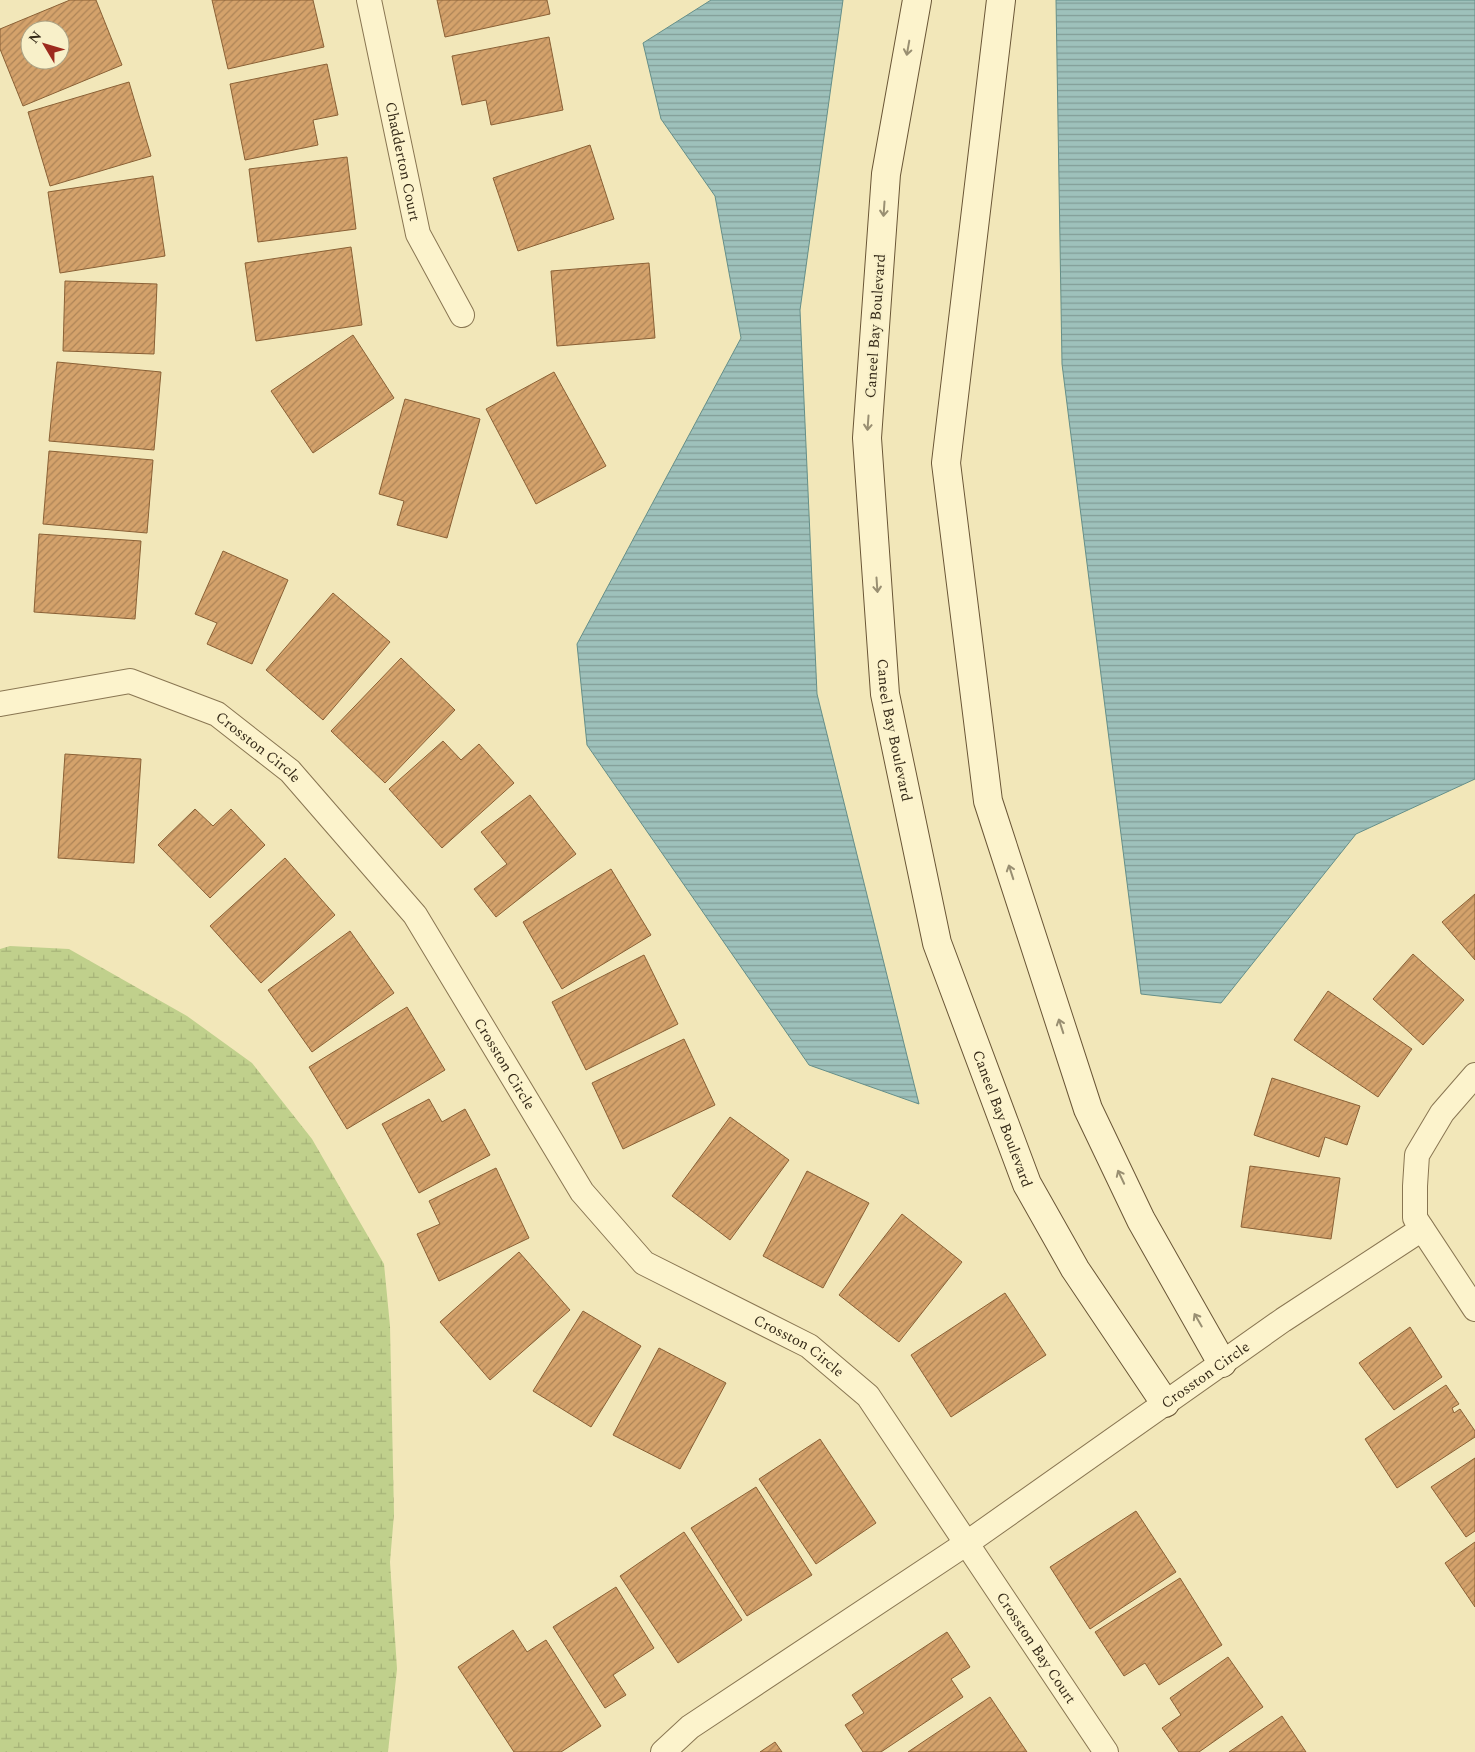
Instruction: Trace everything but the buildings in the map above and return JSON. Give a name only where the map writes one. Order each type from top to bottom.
[{"type":"street","name":"Chadderton Court","points":[[370,0],[418,234],[462,315]]},
{"type":"street","name":"Caneel Bay Boulevard","points":[[917,0],[886,174],[866,438],[885,694],[937,943],[1027,1184],[1076,1269],[1165,1403]]},
{"type":"street","points":[[1001,0],[946,463],[988,801],[1088,1109],[1141,1220],[1222,1363]]},
{"type":"street","name":"Crosston Circle","points":[[0,704],[130,681],[217,714],[290,772],[415,915],[582,1192],[644,1262],[809,1346],[868,1396],[967,1543]]},
{"type":"street","points":[[1475,1075],[1442,1113],[1417,1155],[1415,1186],[1416,1218],[1475,1309]]},
{"type":"street","name":"Crosston Circle","points":[[663,1752],[690,1727],[967,1543],[1282,1320],[1422,1229]]},
{"type":"street","name":"Crosston Bay Court","points":[[967,1543],[1106,1752]]},
{"type":"green space","points":[[10,946],[69,949],[187,1016],[252,1063],[312,1139],[384,1264],[390,1326],[394,1514],[390,1562],[397,1669],[388,1752],[0,1752],[0,949]]},
{"type":"water","points":[[711,0],[843,0],[800,310],[817,694],[919,1104],[809,1065],[587,745],[577,644],[741,338],[715,196],[661,119],[643,43]]},
{"type":"water","points":[[1056,0],[1475,0],[1475,779],[1356,834],[1221,1003],[1141,994],[1062,364]]}]
